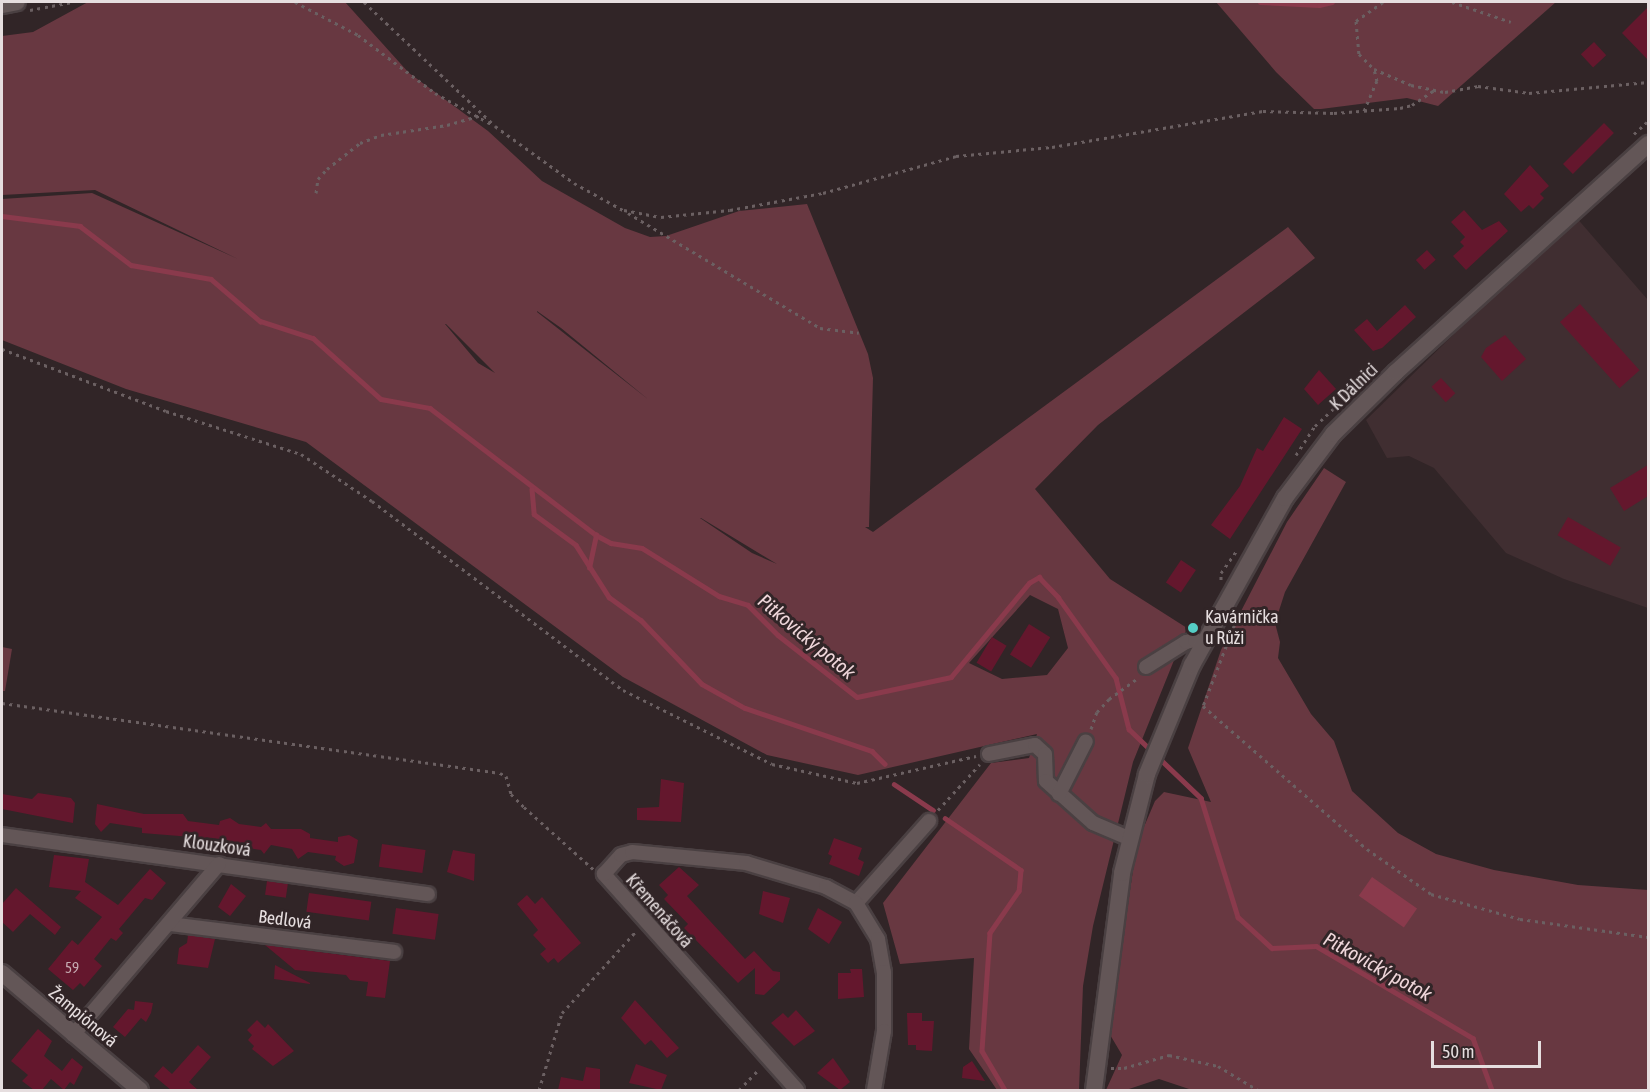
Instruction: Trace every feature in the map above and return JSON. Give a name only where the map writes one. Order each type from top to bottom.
[{"type":"street","name":"K Dálnici","points":[[1094,1090],[1129,838],[1147,774],[1167,722],[1204,645],[1285,498],[1333,434],[1531,247],[1648,144]]},
{"type":"street","points":[[1146,667],[1186,642],[1195,640],[1204,645]]},
{"type":"street","points":[[1059,794],[1086,741]]},
{"type":"street","points":[[989,754],[1035,745],[1045,754],[1046,782],[1093,823],[1129,838]]},
{"type":"street","points":[[874,1090],[884,1031],[884,972],[878,939],[856,903],[929,821]]},
{"type":"street","name":"Klouzková","points":[[2,835],[428,894]]},
{"type":"street","name":"Křemenáčová","points":[[797,1090],[645,923],[604,874],[621,855],[632,852],[674,854],[746,863],[826,887],[856,903]]},
{"type":"street","points":[[73,1035],[219,864]]},
{"type":"street","name":"Bedlová","points":[[170,924],[394,952]]},
{"type":"street","name":"Žampiónová","points":[[2,973],[140,1090]]},
{"type":"path","points":[[11,3],[38,10],[72,2]]},
{"type":"path","points":[[295,2],[358,34],[435,93],[495,126]]},
{"type":"path","points":[[364,2],[495,126],[574,183],[624,210],[820,328],[859,333]]},
{"type":"path","points":[[1382,2],[1360,16],[1355,29],[1359,54],[1374,69],[1392,79],[1451,92],[1478,86],[1529,93],[1648,82]]},
{"type":"path","points":[[1452,2],[1511,21]]},
{"type":"path","points":[[1364,111],[1377,81],[1374,69]]},
{"type":"path","points":[[624,210],[644,216],[684,216],[793,200],[956,156],[1052,147],[1263,111],[1364,111],[1407,107],[1434,90]]},
{"type":"path","points":[[316,192],[318,179],[360,143],[483,115]]},
{"type":"path","points":[[2,349],[166,411],[301,454],[372,501],[623,690],[772,764],[857,783],[989,754]]},
{"type":"path","points":[[1229,599],[1237,618],[1203,706],[1321,813],[1431,894],[1520,919],[1648,937]]},
{"type":"path","points":[[1086,741],[1097,712],[1109,699],[1132,685]]},
{"type":"path","points":[[2,703],[500,774],[506,776],[511,794],[524,807],[590,867],[604,874]]},
{"type":"path","points":[[929,821],[989,754]]},
{"type":"path","points":[[539,1090],[562,1013],[612,953],[645,923]]},
{"type":"path","points":[[1097,1067],[1124,1068],[1169,1055],[1218,1066],[1258,1090]]},
{"type":"path","points":[[739,1090],[768,1058]]},
{"type":"shaded area","points":[[88,2],[345,2],[409,73],[488,131],[542,181],[625,228],[650,237],[666,236],[739,211],[807,204],[868,354],[873,378],[869,527],[865,527],[873,532],[1288,227],[1315,258],[1098,425],[1035,489],[1110,579],[1187,628],[1133,762],[1093,926],[1083,986],[1079,1090],[997,1090],[969,1049],[974,958],[900,964],[883,903],[991,763],[1029,758],[1037,734],[858,775],[767,755],[623,677],[306,442],[126,389],[2,340],[2,199],[92,193],[238,259],[95,190],[2,195],[2,36],[33,32]],"holes":[[[537,312],[561,328],[649,400]],[[445,324],[495,373],[478,363]],[[700,518],[777,564],[752,553]],[[1030,595],[1058,609],[1068,648],[1047,675],[1002,679],[969,663]]]},
{"type":"shaded area","points":[[1216,2],[1556,2],[1438,106],[1407,98],[1314,109],[1276,72]]},
{"type":"shaded area","points":[[1575,216],[1648,300],[1648,608],[1564,579],[1506,553],[1434,468],[1409,456],[1387,458],[1366,420]]},
{"type":"shaded area","points":[[1324,468],[1346,482],[1285,592],[1275,623],[1280,642],[1278,658],[1311,714],[1334,741],[1352,791],[1398,833],[1436,854],[1494,870],[1578,885],[1648,890],[1648,1090],[1192,1090],[1159,1079],[1126,1090],[1106,1090],[1122,1055],[1109,1033],[1137,843],[1155,801],[1164,792],[1211,802],[1188,748],[1221,650],[1287,522]]},
{"type":"shaded area","points":[[2,647],[12,649],[5,691],[2,691]]},
{"type":"shaded area","points":[[1372,877],[1417,909],[1404,927],[1359,896]]},
{"type":"building","points":[[1648,7],[1648,60],[1622,33]]},
{"type":"building","points":[[1594,42],[1606,55],[1593,67],[1581,54]]},
{"type":"building","points":[[1604,123],[1614,133],[1573,174],[1563,164]]},
{"type":"building","points":[[1530,165],[1549,186],[1540,194],[1544,198],[1533,209],[1529,205],[1521,212],[1504,194]]},
{"type":"building","points":[[1464,210],[1482,230],[1499,221],[1508,231],[1466,270],[1453,256],[1464,246],[1460,242],[1465,237],[1451,222]]},
{"type":"building","points":[[1427,250],[1436,260],[1425,270],[1416,260]]},
{"type":"building","points":[[1580,304],[1640,370],[1619,388],[1560,322]]},
{"type":"building","points":[[1405,305],[1416,317],[1382,348],[1373,351],[1354,330],[1367,319],[1377,331]]},
{"type":"building","points":[[1505,335],[1526,359],[1502,381],[1481,357],[1486,348]]},
{"type":"building","points":[[1319,370],[1336,389],[1318,405],[1304,389]]},
{"type":"building","points":[[1441,378],[1455,393],[1446,402],[1431,387]]},
{"type":"building","points":[[1284,417],[1302,429],[1230,539],[1211,525],[1240,486],[1257,448],[1263,451]]},
{"type":"building","points":[[1648,465],[1648,496],[1624,511],[1610,488]]},
{"type":"building","points":[[1568,517],[1621,548],[1610,566],[1558,535]]},
{"type":"building","points":[[1181,560],[1196,570],[1181,592],[1166,582]]},
{"type":"building","points":[[1029,624],[1050,637],[1031,668],[1010,655]]},
{"type":"building","points":[[992,637],[1007,646],[991,671],[977,663]]},
{"type":"building","points":[[661,779],[684,783],[681,822],[637,820],[637,808],[659,807]]},
{"type":"building","points":[[38,793],[71,798],[75,803],[73,823],[2,809],[2,794],[32,799]]},
{"type":"building","points":[[97,804],[144,814],[183,814],[188,821],[219,825],[220,821],[230,818],[239,824],[261,827],[266,823],[271,829],[301,829],[310,834],[310,838],[338,842],[338,837],[349,835],[358,840],[354,863],[344,866],[335,860],[336,856],[308,852],[298,859],[292,849],[271,845],[264,854],[261,850],[236,846],[226,849],[217,843],[217,839],[142,833],[142,828],[110,823],[101,832],[95,824]]},
{"type":"building","points":[[834,838],[862,848],[858,859],[864,862],[859,876],[829,864],[832,856],[828,854]]},
{"type":"building","points":[[382,844],[426,850],[422,873],[379,867]]},
{"type":"building","points":[[453,850],[475,854],[474,881],[447,872]]},
{"type":"building","points":[[54,855],[89,859],[85,882],[118,905],[150,869],[166,883],[152,900],[145,898],[119,929],[123,933],[116,941],[111,938],[94,959],[102,966],[84,987],[80,983],[73,990],[48,969],[72,940],[78,945],[102,917],[75,898],[81,891],[49,887]]},
{"type":"building","points":[[679,867],[699,885],[687,896],[745,959],[754,951],[773,971],[780,972],[780,980],[764,995],[755,994],[755,968],[738,983],[684,928],[688,924],[664,899],[668,895],[659,885]]},
{"type":"building","points":[[267,881],[288,884],[286,898],[265,895]]},
{"type":"building","points":[[231,884],[246,896],[230,916],[218,907]]},
{"type":"building","points":[[16,888],[61,927],[55,935],[30,914],[13,932],[2,922],[2,904]]},
{"type":"building","points":[[763,891],[790,898],[783,923],[759,914]]},
{"type":"building","points":[[309,893],[371,902],[369,921],[306,912]]},
{"type":"building","points":[[527,895],[535,904],[542,897],[581,943],[558,963],[554,958],[548,963],[540,954],[546,949],[533,935],[538,930],[517,904]]},
{"type":"building","points":[[396,908],[439,914],[435,940],[392,934]]},
{"type":"building","points":[[818,908],[842,922],[829,944],[808,929]]},
{"type":"building","points":[[188,935],[215,939],[208,968],[177,964],[179,948],[187,943]]},
{"type":"building","points":[[265,945],[390,961],[385,998],[366,996],[368,982],[350,980],[346,975],[295,970]]},
{"type":"building","points":[[275,965],[310,983],[310,984],[274,979]]},
{"type":"building","points":[[850,969],[862,969],[864,997],[838,999],[838,973],[851,973]]},
{"type":"building","points":[[635,1000],[679,1048],[667,1058],[651,1040],[645,1045],[621,1018]]},
{"type":"building","points":[[135,1001],[153,1003],[151,1013],[146,1022],[141,1018],[125,1037],[113,1027],[128,1009],[134,1010]]},
{"type":"building","points":[[796,1010],[815,1031],[794,1046],[771,1023],[783,1013],[788,1018]]},
{"type":"building","points":[[907,1013],[922,1013],[922,1021],[934,1021],[932,1051],[916,1050],[916,1045],[908,1045]]},
{"type":"building","points":[[257,1020],[265,1028],[268,1024],[294,1051],[273,1066],[252,1049],[254,1046],[248,1040],[252,1035],[247,1030]]},
{"type":"building","points":[[38,1029],[52,1041],[44,1056],[62,1071],[72,1058],[83,1067],[74,1085],[70,1082],[64,1090],[51,1079],[42,1090],[34,1090],[22,1081],[28,1075],[11,1061]]},
{"type":"building","points":[[198,1045],[211,1057],[189,1082],[198,1090],[171,1090],[154,1076],[163,1066],[172,1074]]},
{"type":"building","points":[[833,1058],[850,1082],[840,1090],[817,1073]]},
{"type":"building","points":[[972,1061],[985,1081],[962,1078],[963,1067]]},
{"type":"building","points":[[636,1064],[667,1075],[661,1090],[629,1083]]},
{"type":"building","points":[[586,1067],[600,1069],[600,1090],[558,1090],[561,1077],[583,1081]]},
{"type":"waterway","points":[[1260,2],[1319,5],[1332,2]]},
{"type":"waterway","name":"Pitkovický potok","points":[[2,216],[80,226],[131,265],[211,279],[260,321],[313,338],[381,399],[430,408],[596,535],[611,543],[642,548],[719,596],[748,605],[778,635],[857,697],[951,677],[1029,583],[1039,577],[1058,597],[1116,678],[1129,729],[1151,750]]},
{"type":"waterway","points":[[532,489],[534,514],[576,545],[609,597],[641,620],[702,684],[745,708],[872,751],[885,764]]},
{"type":"waterway","points":[[589,568],[596,535]]},
{"type":"waterway","name":"Pitkovický potok","points":[[1157,756],[1201,798],[1238,917],[1272,948],[1316,946],[1473,1038],[1492,1090]]},
{"type":"waterway","points":[[894,784],[933,810]]},
{"type":"waterway","points":[[945,818],[1021,870],[1019,891],[990,933],[982,1051],[1005,1090]]},
{"type":"place","name":"Kavárnička u Růži","points":[[1193,628]]}]
